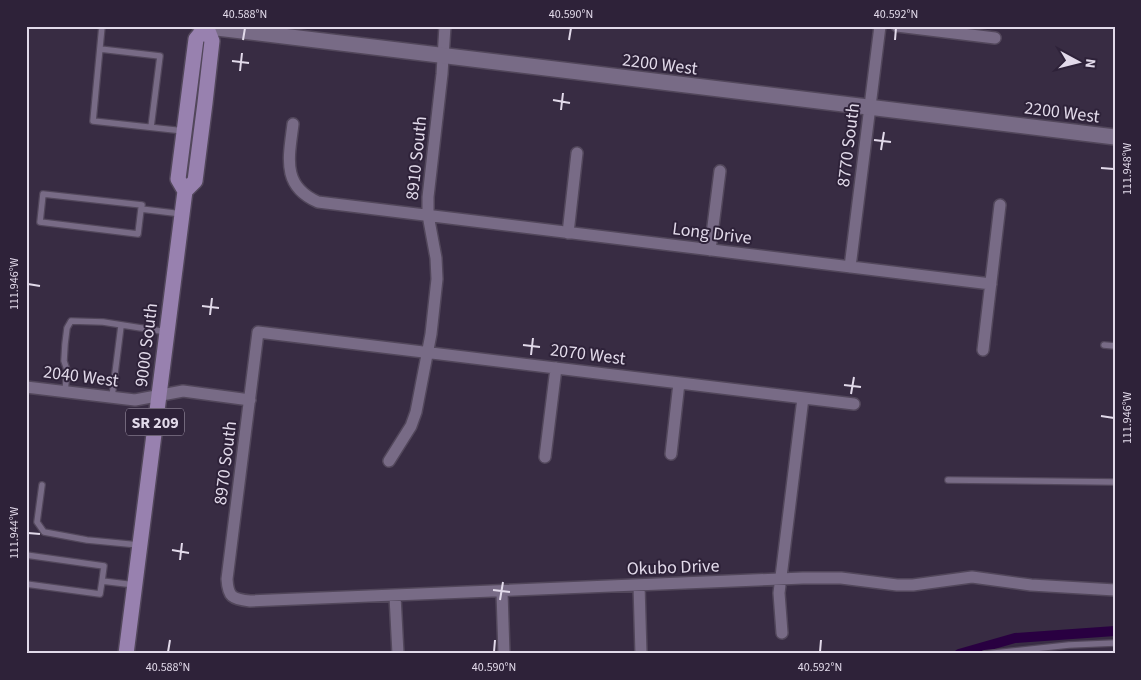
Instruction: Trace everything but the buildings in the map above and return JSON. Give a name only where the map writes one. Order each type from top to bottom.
[{"type":"main road","name":"9000 South","points":[[126,654],[185,191],[194,181],[207,85],[212,41],[206,27],[196,39],[184,131],[178,179],[185,191]]},
{"type":"street","name":"2200 West","points":[[200,26],[1115,138]]},
{"type":"street","name":"8910 South","points":[[389,461],[410,426],[416,412],[431,334],[437,280],[436,258],[428,215],[428,197],[442,74],[445,26]]},
{"type":"street","name":"8770 South","points":[[850,267],[880,26]]},
{"type":"street","points":[[897,26],[996,38]]},
{"type":"street","name":"Long Drive","points":[[293,124],[289,162],[290,174],[295,185],[318,202],[991,284]]},
{"type":"street","points":[[568,232],[577,153]]},
{"type":"street","points":[[710,250],[720,171]]},
{"type":"street","points":[[982,350],[1000,205]]},
{"type":"street","name":"2070 West","points":[[258,332],[854,404]]},
{"type":"street","name":"8970 South","points":[[231,597],[227,579],[258,332]]},
{"type":"street","points":[[545,457],[556,368]]},
{"type":"street","points":[[671,454],[679,383]]},
{"type":"street","name":"2040 West","points":[[26,387],[135,400],[183,391],[250,400]]},
{"type":"street","points":[[782,633],[779,593],[780,579],[803,398]]},
{"type":"street","name":"Okubo Drive","points":[[231,597],[250,601],[841,578],[897,585],[913,585],[972,577],[1031,585],[1115,590]]},
{"type":"street","points":[[639,585],[641,654]]},
{"type":"street","points":[[502,592],[504,654]]},
{"type":"street","points":[[395,596],[398,654]]},
{"type":"lane","points":[[102,26],[93,121],[184,131]]},
{"type":"lane","points":[[100,49],[160,56],[151,127]]},
{"type":"lane","points":[[42,194],[142,205],[141,210],[138,234],[40,222],[42,194]]},
{"type":"lane","points":[[141,210],[182,214]]},
{"type":"lane","points":[[65,392],[67,370],[64,361],[68,328],[71,321],[103,322],[166,332]]},
{"type":"lane","points":[[112,397],[121,326]]},
{"type":"lane","points":[[1104,345],[1115,346]]},
{"type":"lane","points":[[948,480],[1115,482]]},
{"type":"lane","points":[[42,485],[37,522],[44,532],[87,540],[140,545]]},
{"type":"lane","points":[[26,555],[104,566],[100,594],[26,584]]},
{"type":"lane","points":[[102,580],[135,585]]},
{"type":"lane","points":[[985,654],[1069,645],[1115,643]]},
{"type":"waterway","points":[[959,654],[1015,638],[1115,631]]}]
